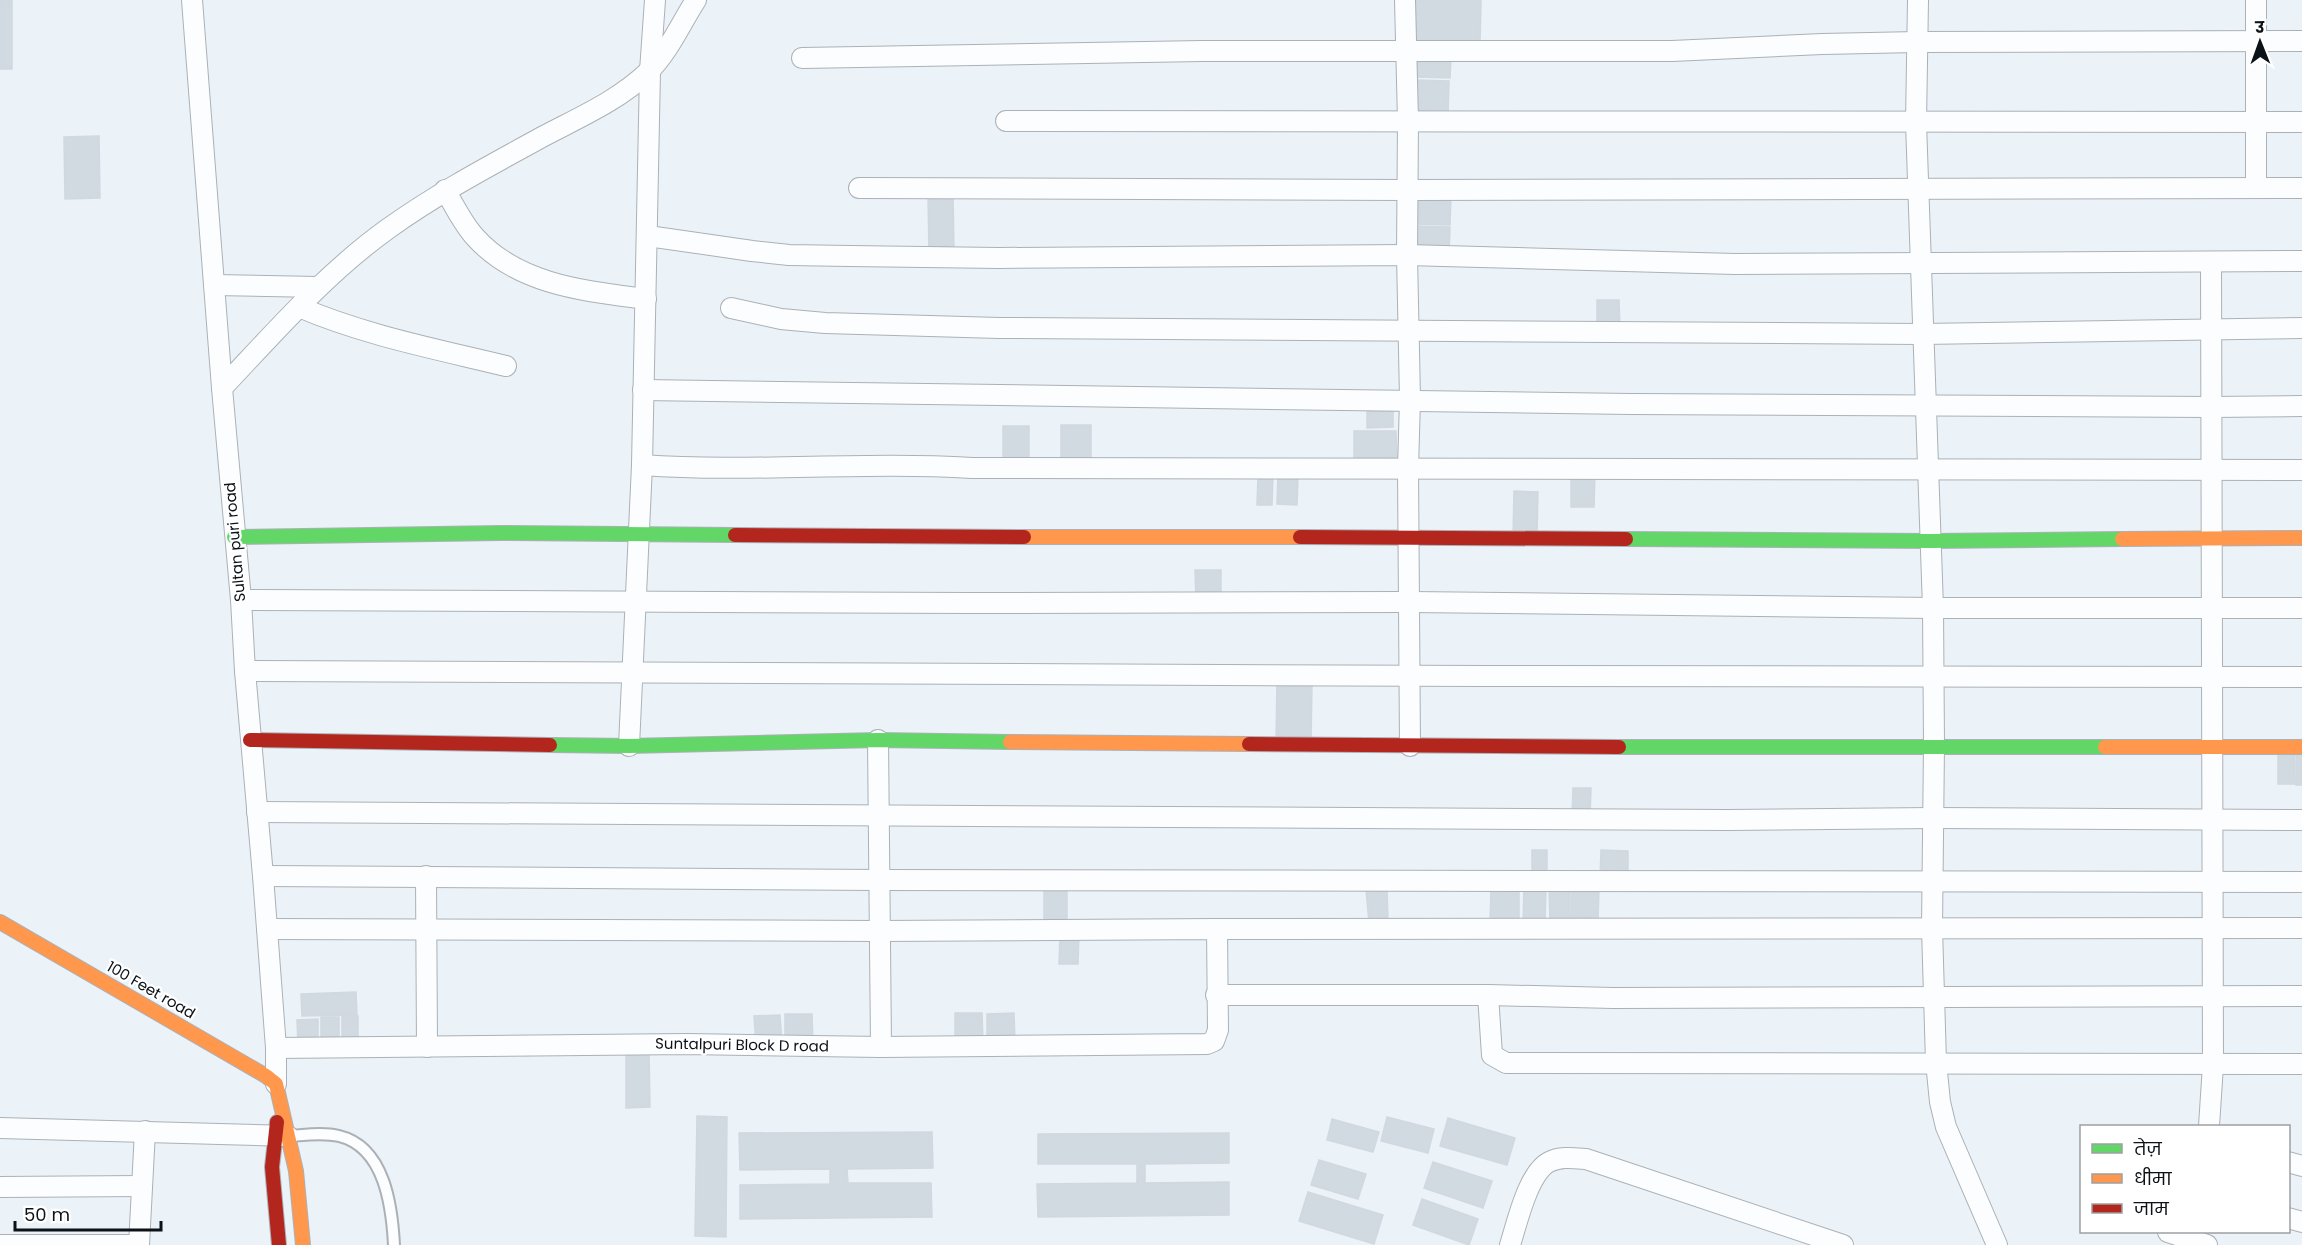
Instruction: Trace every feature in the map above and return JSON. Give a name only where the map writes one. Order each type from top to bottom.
[{"type":"street","name":"Sultan puri road","points":[[192,0],[234,537],[241,600],[250,740],[263,876],[278,1089]]},
{"type":"street","points":[[629,746],[642,465],[650,71],[655,0]]},
{"type":"street","points":[[222,388],[318,286],[388,229],[445,190],[600,106],[650,71],[696,0]]},
{"type":"street","points":[[1405,0],[1408,122],[1407,330],[1410,399],[1408,469],[1410,746]]},
{"type":"street","points":[[1918,0],[1916,123],[1934,677],[1932,928],[1936,1062],[1940,1102],[1946,1127],[1997,1245]]},
{"type":"street","points":[[2256,0],[2256,188]]},
{"type":"street","points":[[801,58],[1202,51],[1672,51],[1917,42],[2302,41]]},
{"type":"street","points":[[1006,121],[2302,122]]},
{"type":"street","points":[[859,188],[1407,190],[2302,188]]},
{"type":"street","points":[[445,190],[473,235],[492,255],[519,271],[573,288],[646,299]]},
{"type":"street","points":[[648,236],[789,255],[999,258],[1407,255],[1735,264],[2302,261]]},
{"type":"street","points":[[2209,1125],[2213,1065],[2211,262]]},
{"type":"street","points":[[214,285],[318,286]]},
{"type":"street","points":[[298,307],[359,329],[506,366]]},
{"type":"street","points":[[731,308],[781,319],[825,323],[1011,328],[1922,334],[2302,328]]},
{"type":"street","points":[[643,390],[1925,405],[2302,406]]},
{"type":"street","points":[[642,465],[685,468],[854,464],[972,468],[2302,470]]},
{"type":"street","points":[[234,537],[501,533],[1930,541],[2302,538]]},
{"type":"street","points":[[241,600],[1410,602],[1932,608],[2302,608]]},
{"type":"street","points":[[245,671],[2302,677]]},
{"type":"street","points":[[250,740],[629,746],[878,741],[1410,746],[2302,747]]},
{"type":"street","points":[[878,741],[881,1047]]},
{"type":"street","points":[[257,812],[1728,820],[2302,819]]},
{"type":"street","points":[[263,876],[879,880],[2302,882]]},
{"type":"street","points":[[426,876],[426,1047]]},
{"type":"street","name":"100 Feet road","points":[[0,922],[256,1070],[278,1089]]},
{"type":"street","points":[[267,929],[879,931],[1217,928],[2302,928]]},
{"type":"street","points":[[1217,928],[1216,995],[1488,995],[1625,998],[2302,996]]},
{"type":"street","name":"Suntalpuri Block D road","points":[[276,1048],[687,1044],[881,1047],[1207,1044],[1214,1041],[1218,1030],[1216,995]]},
{"type":"street","points":[[1488,995],[1492,1054],[1506,1063],[2302,1064]]},
{"type":"street","points":[[278,1089],[282,1136],[296,1171],[303,1245]]},
{"type":"street","points":[[0,1128],[282,1136]]},
{"type":"street","points":[[0,1245],[139,1245],[145,1131]]},
{"type":"street","points":[[279,1245],[272,1167],[282,1136]]},
{"type":"street","points":[[1509,1245],[1531,1184],[1549,1162],[1567,1157],[1586,1160],[1806,1239],[1843,1245]]},
{"type":"street","points":[[0,1187],[142,1186]]},
{"type":"street","points":[[2171,1233],[2207,1245]]},
{"type":"lane","points":[[282,1136],[323,1134],[342,1136],[360,1147],[372,1159],[386,1190],[392,1214],[393,1245]]},
{"type":"building","points":[[0,0],[12,0],[12,69],[0,69]]},
{"type":"building","points":[[1414,0],[1481,0],[1480,43],[1416,43]]},
{"type":"building","points":[[1416,56],[1451,57],[1450,78],[1416,77]]},
{"type":"building","points":[[1417,80],[1449,81],[1448,114],[1416,113]]},
{"type":"building","points":[[99,136],[100,198],[65,199],[64,137]]},
{"type":"building","points":[[1416,194],[1451,195],[1450,225],[1415,224]]},
{"type":"building","points":[[953,195],[954,252],[929,252],[928,196]]},
{"type":"building","points":[[1415,226],[1450,227],[1449,255],[1414,255]]},
{"type":"building","points":[[1597,300],[1619,300],[1620,328],[1597,328]]},
{"type":"building","points":[[1367,404],[1393,404],[1393,427],[1367,428]]},
{"type":"building","points":[[1061,425],[1091,425],[1091,460],[1061,461]]},
{"type":"building","points":[[1003,426],[1029,426],[1029,459],[1003,459]]},
{"type":"building","points":[[1354,431],[1396,431],[1397,463],[1354,463]]},
{"type":"building","points":[[1571,473],[1595,473],[1594,507],[1571,507]]},
{"type":"building","points":[[1278,474],[1298,475],[1297,505],[1277,504]]},
{"type":"building","points":[[1258,475],[1273,475],[1272,505],[1257,505]]},
{"type":"building","points":[[1514,491],[1538,492],[1537,535],[1513,535]]},
{"type":"building","points":[[1195,570],[1221,570],[1221,601],[1196,602]]},
{"type":"building","points":[[1277,681],[1312,681],[1311,743],[1276,742]]},
{"type":"building","points":[[2278,751],[2294,751],[2295,784],[2278,784]]},
{"type":"building","points":[[2296,751],[2302,751],[2302,785],[2296,785]]},
{"type":"building","points":[[1573,788],[1591,788],[1590,817],[1572,816]]},
{"type":"building","points":[[1532,850],[1547,850],[1547,876],[1532,876]]},
{"type":"building","points":[[1601,850],[1628,851],[1628,880],[1600,879]]},
{"type":"building","points":[[1569,885],[1570,924],[1550,924],[1549,886]]},
{"type":"building","points":[[1044,886],[1067,886],[1067,926],[1044,926]]},
{"type":"building","points":[[1524,887],[1546,887],[1545,923],[1523,923]]},
{"type":"building","points":[[1571,887],[1599,887],[1598,923],[1571,923]]},
{"type":"building","points":[[1491,888],[1519,888],[1519,923],[1490,923]]},
{"type":"building","points":[[1387,889],[1388,920],[1369,922],[1366,890]]},
{"type":"building","points":[[1060,934],[1079,934],[1078,964],[1059,964]]},
{"type":"building","points":[[356,992],[357,1015],[302,1016],[301,994]]},
{"type":"building","points":[[955,1013],[982,1013],[983,1041],[955,1042]]},
{"type":"building","points":[[1014,1013],[1015,1041],[987,1042],[987,1014]]},
{"type":"building","points":[[785,1014],[812,1014],[813,1043],[785,1044]]},
{"type":"building","points":[[780,1015],[782,1044],[756,1045],[754,1016]]},
{"type":"building","points":[[342,1016],[358,1016],[358,1044],[342,1044]]},
{"type":"building","points":[[321,1017],[339,1017],[339,1044],[321,1044]]},
{"type":"building","points":[[318,1019],[318,1044],[298,1044],[297,1020]]},
{"type":"building","points":[[649,1052],[650,1107],[626,1108],[626,1053]]},
{"type":"building","points":[[697,1116],[727,1117],[726,1237],[695,1236]]},
{"type":"building","points":[[1387,1117],[1434,1129],[1428,1153],[1381,1141]]},
{"type":"building","points":[[1448,1118],[1515,1138],[1507,1165],[1440,1146]]},
{"type":"building","points":[[1332,1119],[1379,1132],[1373,1152],[1327,1140]]},
{"type":"building","points":[[932,1132],[933,1168],[847,1169],[848,1183],[931,1183],[932,1217],[740,1219],[740,1185],[830,1184],[830,1169],[740,1170],[739,1133]]},
{"type":"building","points":[[1229,1133],[1229,1163],[1145,1164],[1145,1183],[1229,1182],[1229,1215],[1038,1217],[1037,1184],[1137,1183],[1137,1164],[1038,1164],[1038,1134]]},
{"type":"building","points":[[1319,1160],[1366,1174],[1358,1199],[1311,1185]]},
{"type":"building","points":[[1433,1162],[1492,1181],[1483,1208],[1424,1188]]},
{"type":"building","points":[[1308,1192],[1383,1215],[1374,1244],[1299,1221]]},
{"type":"building","points":[[1422,1199],[1478,1219],[1469,1245],[1413,1225]]},
{"type":"traffic: fast","points":[[234,537],[501,533],[735,535]]},
{"type":"traffic: fast","points":[[1626,539],[1930,541],[2122,539]]},
{"type":"traffic: fast","points":[[550,745],[629,746],[878,740],[1010,742]]},
{"type":"traffic: fast","points":[[1619,747],[2105,747]]},
{"type":"traffic: slow","points":[[1024,537],[1300,537]]},
{"type":"traffic: slow","points":[[2122,539],[2302,538]]},
{"type":"traffic: slow","points":[[1010,742],[1249,744]]},
{"type":"traffic: slow","points":[[2105,747],[2302,747]]},
{"type":"traffic: slow","points":[[0,922],[266,1076],[276,1084],[296,1171],[303,1245]]},
{"type":"traffic: jam","points":[[735,535],[1024,537]]},
{"type":"traffic: jam","points":[[1300,537],[1626,539]]},
{"type":"traffic: jam","points":[[250,740],[550,745]]},
{"type":"traffic: jam","points":[[1249,744],[1619,747]]},
{"type":"traffic: jam","points":[[277,1122],[272,1167],[279,1245]]}]
